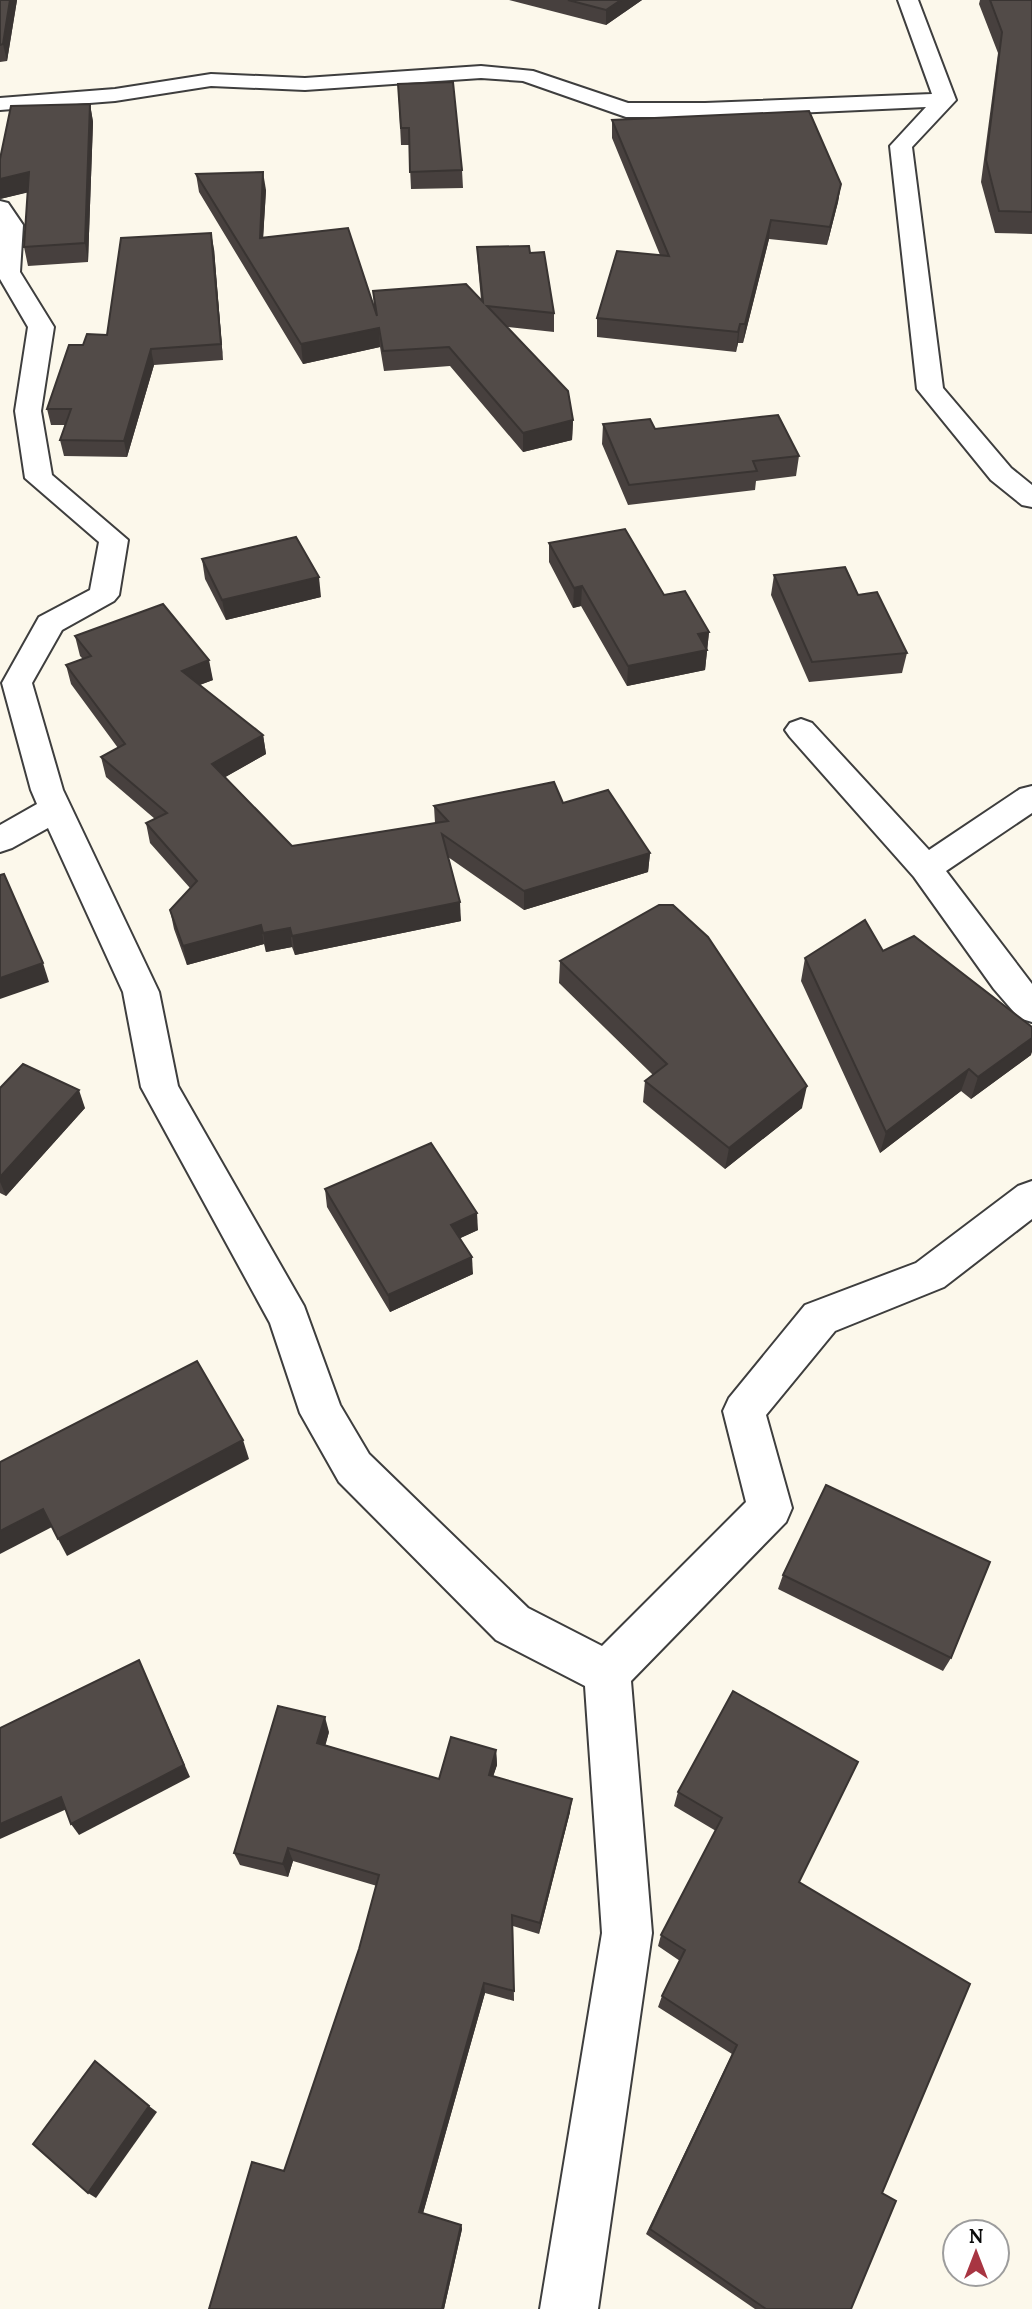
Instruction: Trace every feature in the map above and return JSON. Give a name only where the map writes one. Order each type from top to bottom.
[{"type":"street","points":[[908,0],[945,100]]},
{"type":"street","points":[[0,104],[115,94],[211,80],[305,84],[481,72],[526,75],[626,110],[705,110],[945,100]]},
{"type":"street","points":[[945,100],[901,146],[930,389],[1000,474],[1032,499]]},
{"type":"street","points":[[0,208],[11,225],[8,272],[41,327],[28,411],[38,478],[114,540],[104,595],[50,624],[17,683],[47,790],[141,992],[160,1087],[289,1319],[321,1413],[354,1468],[512,1624],[607,1673]]},
{"type":"street","points":[[801,730],[926,868],[1007,980],[1032,1008]]},
{"type":"street","points":[[926,868],[1032,797]]},
{"type":"street","points":[[0,840],[56,808]]},
{"type":"street","points":[[569,2309],[627,1933],[607,1673],[770,1508],[744,1411],[820,1318],[930,1275],[1032,1197]]},
{"type":"building","points":[[0,0],[10,0],[3,44],[0,45]]},
{"type":"building","points":[[568,0],[621,0],[606,10]]},
{"type":"building","points":[[990,0],[1032,0],[1032,212],[999,211],[986,160],[1002,32]]},
{"type":"building","points":[[453,82],[462,170],[410,172],[409,128],[401,128],[398,84]]},
{"type":"building","points":[[90,104],[85,243],[24,247],[29,172],[0,179],[0,159],[11,106]]},
{"type":"building","points":[[809,111],[841,184],[830,227],[771,220],[745,324],[740,324],[738,332],[597,318],[617,251],[669,256],[612,120]]},
{"type":"building","points":[[263,172],[260,238],[348,228],[377,316],[373,291],[466,284],[483,302],[477,247],[529,246],[530,253],[544,252],[554,313],[487,306],[568,391],[573,420],[523,433],[449,347],[383,351],[379,328],[301,344],[196,174]]},
{"type":"building","points":[[211,233],[221,344],[151,349],[124,441],[60,440],[71,409],[47,409],[69,345],[83,345],[87,334],[107,335],[121,238]]},
{"type":"building","points":[[778,415],[799,456],[753,461],[757,471],[629,485],[603,424],[650,419],[655,429]]},
{"type":"building","points":[[625,529],[664,595],[685,591],[709,632],[698,634],[707,650],[628,666],[582,586],[574,588],[549,543]]},
{"type":"building","points":[[296,537],[319,577],[222,600],[202,559]]},
{"type":"building","points":[[845,567],[858,595],[877,592],[907,653],[812,662],[774,575]]},
{"type":"building","points":[[163,604],[209,660],[182,671],[263,735],[212,764],[292,846],[448,821],[434,806],[554,782],[563,803],[608,790],[650,853],[524,891],[442,834],[460,902],[292,936],[290,928],[263,933],[261,925],[183,946],[170,910],[197,881],[146,823],[167,813],[101,757],[125,744],[66,665],[91,656],[75,636]]},
{"type":"building","points":[[4,874],[43,963],[0,978],[0,875]]},
{"type":"building","points":[[659,905],[673,905],[708,937],[807,1086],[729,1148],[645,1081],[667,1064],[560,961]]},
{"type":"building","points":[[865,920],[883,951],[914,936],[1032,1027],[1032,1038],[978,1077],[969,1069],[886,1132],[805,958]]},
{"type":"building","points":[[23,1064],[79,1090],[0,1177],[0,1088]]},
{"type":"building","points":[[431,1143],[477,1213],[451,1225],[472,1257],[388,1295],[325,1189]]},
{"type":"building","points":[[197,1361],[243,1440],[58,1539],[43,1509],[0,1531],[0,1462]]},
{"type":"building","points":[[826,1485],[990,1562],[951,1658],[783,1575]]},
{"type":"building","points":[[139,1660],[184,1765],[71,1824],[61,1797],[0,1824],[0,1728]]},
{"type":"building","points":[[733,1691],[858,1762],[799,1882],[970,1984],[882,2193],[896,2201],[851,2309],[766,2309],[650,2229],[737,2045],[662,1996],[685,1950],[661,1935],[722,1818],[678,1792]]},
{"type":"building","points":[[278,1706],[325,1717],[317,1743],[439,1779],[451,1737],[496,1750],[489,1775],[572,1799],[540,1923],[512,1915],[514,1991],[484,1983],[419,2212],[461,2225],[442,2309],[209,2309],[252,2162],[284,2171],[359,1949],[379,1875],[288,1848],[283,1864],[234,1853]]},
{"type":"building","points":[[95,2061],[149,2106],[88,2193],[33,2144]]}]
